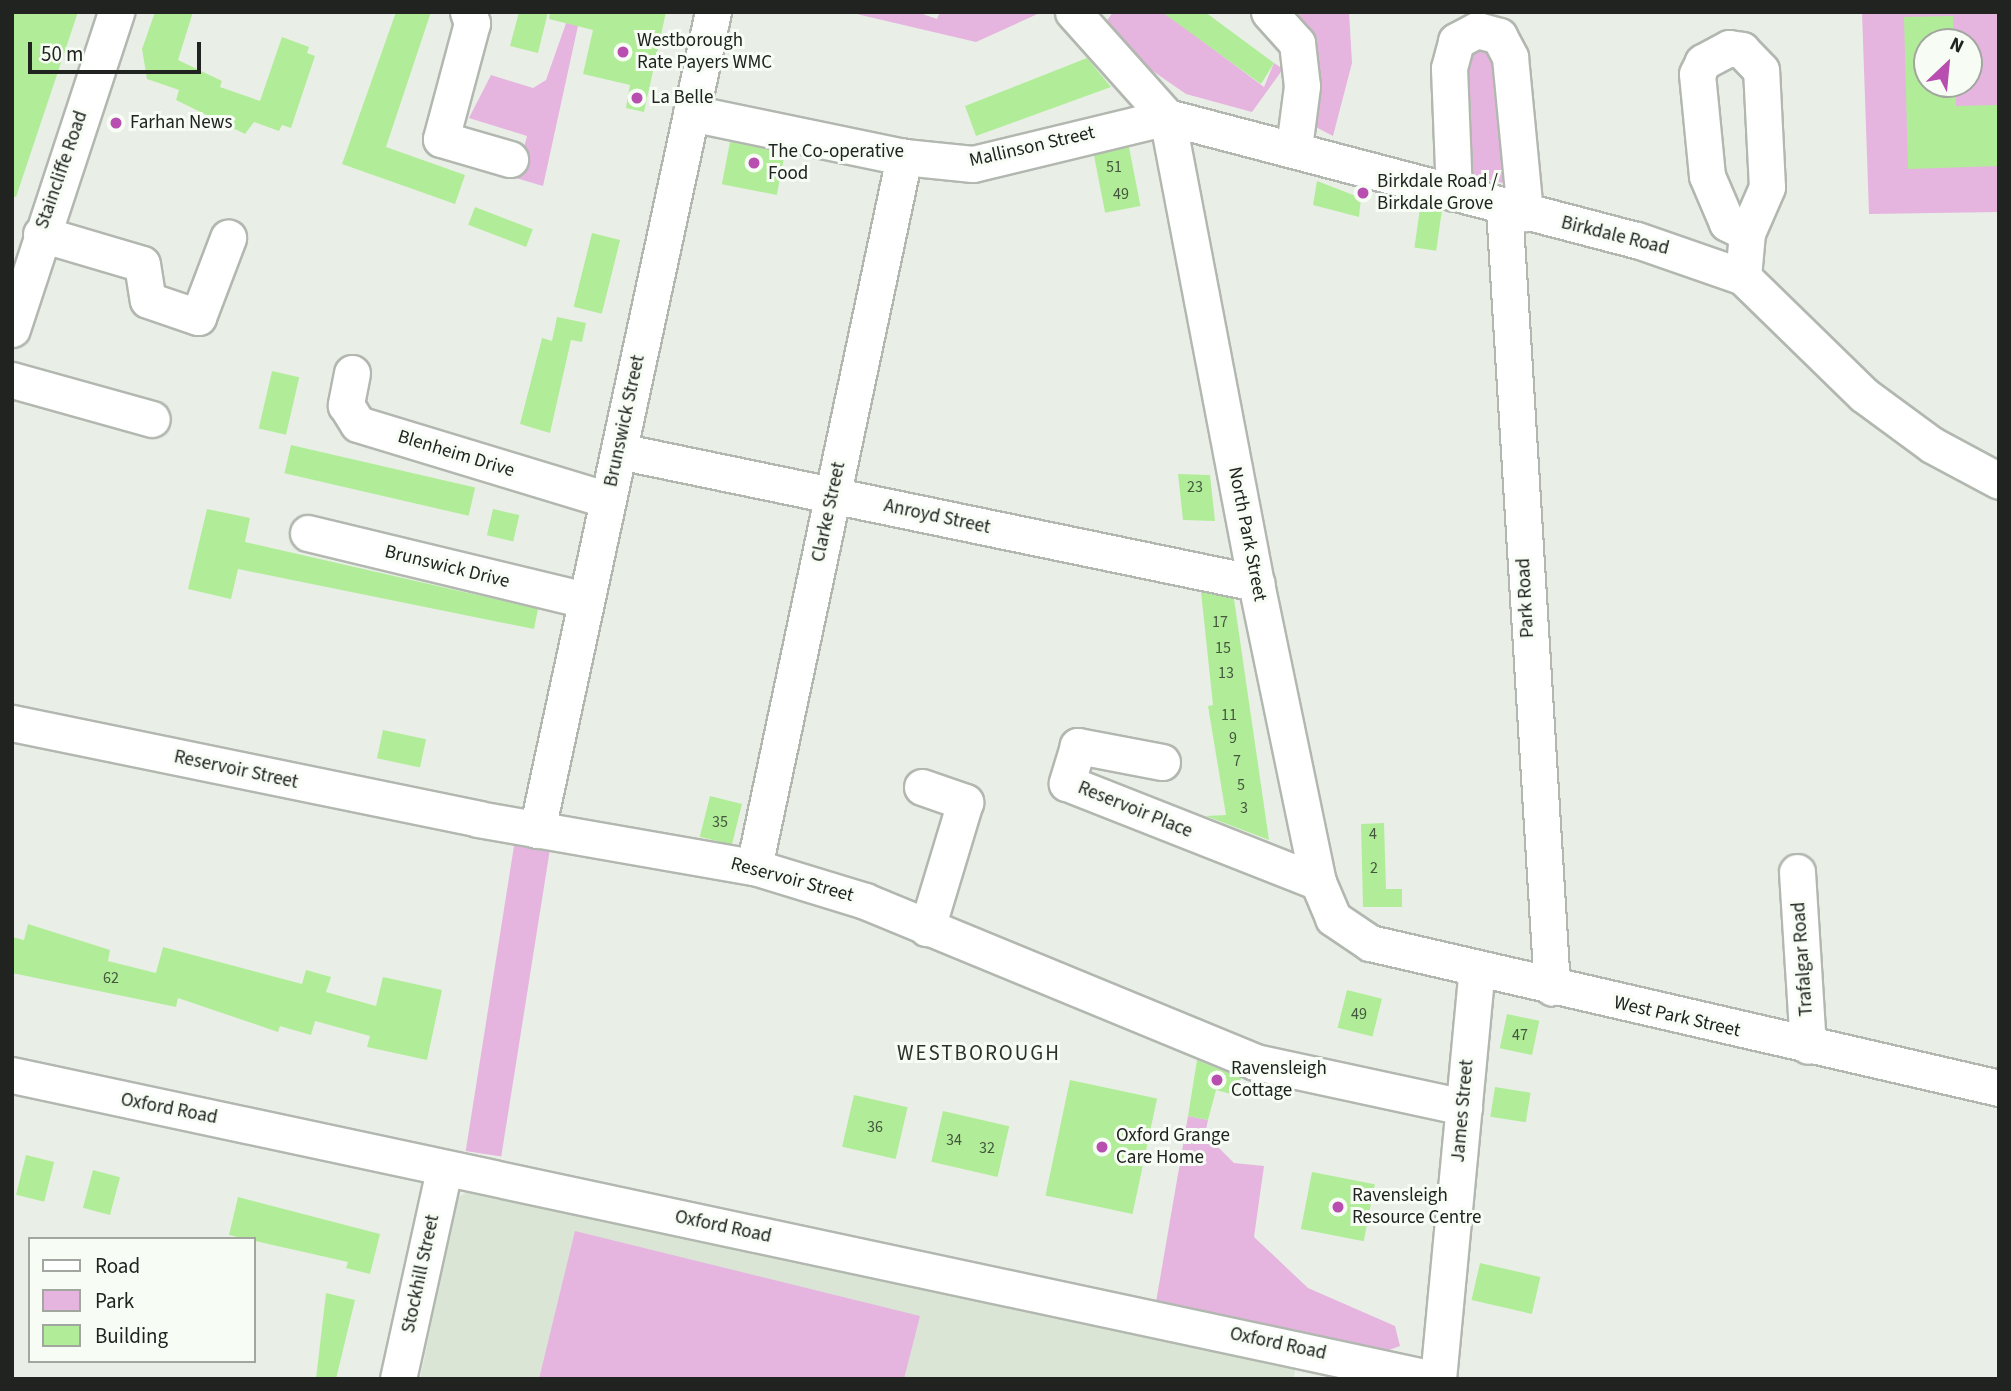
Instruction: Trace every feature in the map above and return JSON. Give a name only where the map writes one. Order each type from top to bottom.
[{"type":"street","name":"Staincliffe Road","points":[[12,329],[116,12]]},
{"type":"street","points":[[468,12],[472,23],[441,139],[510,159]]},
{"type":"street","name":"Brunswick Street","points":[[537,830],[713,12]]},
{"type":"street","points":[[1073,12],[1167,117]]},
{"type":"street","points":[[1269,12],[1297,43],[1302,86],[1294,148]]},
{"type":"street","name":"Park Road","points":[[1454,193],[1449,68],[1456,41],[1477,30],[1499,36],[1510,57],[1552,988]]},
{"type":"street","name":"Mallinson Street","points":[[691,113],[904,157],[973,164],[1167,117]]},
{"type":"street","name":"Birkdale Road","points":[[1167,117],[1294,148],[1515,210],[1694,256],[1744,277],[1864,395],[1932,445],[1999,481]]},
{"type":"street","name":"North Park Street","points":[[1167,117],[1256,583],[1318,883],[1333,918],[1358,937]]},
{"type":"street","name":"Clarke Street","points":[[754,867],[904,157]]},
{"type":"street","points":[[1744,277],[1747,233]]},
{"type":"street","points":[[41,234],[83,242],[142,264],[148,300],[198,317],[228,238]]},
{"type":"street","name":"Blenheim Drive","points":[[352,373],[346,405],[358,424],[608,500]]},
{"type":"street","points":[[12,380],[152,419]]},
{"type":"street","name":"Anroyd Street","points":[[619,451],[1256,583]]},
{"type":"street","name":"Brunswick Drive","points":[[308,533],[586,600]]},
{"type":"street","name":"Reservoir Street","points":[[12,723],[537,830],[754,867],[865,901],[1255,1062],[1464,1107]]},
{"type":"street","name":"Reservoir Place","points":[[1162,762],[1078,746],[1067,783],[1318,883]]},
{"type":"street","points":[[922,787],[965,802],[927,928]]},
{"type":"street","name":"Trafalgar Road","points":[[1797,872],[1808,1046]]},
{"type":"street","name":"West Park Street","points":[[1358,937],[1552,988],[1999,1088]]},
{"type":"street","name":"James Street","points":[[1436,1379],[1477,970]]},
{"type":"street","name":"Oxford Road","points":[[12,1075],[1436,1379]]},
{"type":"street","name":"Stockhill Street","points":[[398,1379],[444,1169]]},
{"type":"shaded area","points":[[472,1189],[1296,1367],[1293,1379],[420,1379],[457,1198]]},
{"type":"green space","points":[[570,12],[581,12],[543,186],[516,178],[527,136],[469,118],[491,75],[533,88],[546,80]]},
{"type":"green space","points":[[848,12],[917,12],[937,19],[940,12],[1042,12],[976,42]]},
{"type":"green space","points":[[1113,12],[1164,12],[1264,87],[1274,63],[1283,69],[1252,112],[1186,94],[1144,65],[1106,22]]},
{"type":"green space","points":[[1299,12],[1349,12],[1352,63],[1333,136],[1304,121],[1307,86]]},
{"type":"green space","points":[[1862,12],[1999,12],[1999,212],[1869,214]]},
{"type":"green space","points":[[1495,42],[1514,185],[1462,175],[1462,45]]},
{"type":"green space","points":[[517,827],[553,833],[501,1157],[466,1151]]},
{"type":"green space","points":[[1188,1116],[1208,1120],[1205,1134],[1234,1163],[1264,1166],[1254,1237],[1308,1288],[1395,1326],[1400,1346],[1389,1350],[1156,1302]]},
{"type":"green space","points":[[575,1231],[920,1316],[904,1379],[539,1379]]},
{"type":"building","points":[[12,12],[78,12],[16,197],[12,196]]},
{"type":"building","points":[[155,12],[193,12],[178,60],[222,81],[220,87],[260,101],[282,37],[309,47],[307,53],[315,56],[291,128],[282,125],[279,131],[254,122],[245,134],[176,100],[179,90],[147,79],[142,49]]},
{"type":"building","points":[[396,12],[431,12],[386,147],[465,175],[455,204],[342,164]]},
{"type":"building","points":[[519,12],[548,12],[538,53],[510,46]]},
{"type":"building","name":"Westborough Rate Payers WMC","points":[[550,12],[666,12],[644,112],[626,108],[630,85],[583,74],[593,30],[549,19]]},
{"type":"building","points":[[1162,12],[1205,12],[1274,63],[1261,84]]},
{"type":"building","points":[[1953,16],[1953,28],[1913,28],[1913,98],[1956,98],[1956,106],[1999,105],[1999,166],[1908,169],[1904,17]]},
{"type":"building","points":[[1087,58],[1111,87],[976,136],[965,106]]},
{"type":"building","name":"The Co-operative Food","points":[[730,142],[785,153],[777,195],[722,184]]},
{"type":"building","points":[[1129,147],[1140,206],[1105,213],[1094,154]]},
{"type":"building","points":[[1317,181],[1361,198],[1359,217],[1313,205]]},
{"type":"building","points":[[475,207],[533,229],[526,247],[468,225]]},
{"type":"building","points":[[1420,208],[1442,211],[1436,251],[1414,248]]},
{"type":"building","points":[[592,233],[620,240],[602,314],[574,307]]},
{"type":"building","points":[[557,317],[586,323],[582,342],[571,340],[550,433],[520,424],[542,338],[552,341]]},
{"type":"building","points":[[272,371],[299,377],[286,435],[259,428]]},
{"type":"building","points":[[291,445],[475,488],[469,516],[284,473]]},
{"type":"building","points":[[1178,474],[1210,475],[1215,521],[1183,520]]},
{"type":"building","points":[[207,509],[250,518],[245,542],[538,609],[534,629],[238,569],[231,599],[188,589]]},
{"type":"building","points":[[493,509],[519,515],[513,541],[487,535]]},
{"type":"building","points":[[1201,592],[1234,599],[1269,840],[1206,816],[1226,815],[1208,706],[1213,705]]},
{"type":"building","points":[[383,730],[426,739],[420,768],[377,758]]},
{"type":"building","points":[[710,796],[742,804],[732,845],[700,837]]},
{"type":"building","points":[[1384,823],[1386,889],[1402,889],[1402,907],[1363,907],[1361,824]]},
{"type":"building","points":[[28,924],[110,950],[108,961],[156,973],[163,947],[302,984],[306,970],[331,977],[326,992],[376,1006],[383,977],[442,990],[427,1060],[367,1047],[370,1036],[315,1021],[311,1035],[280,1026],[278,1032],[178,998],[176,1007],[12,973],[12,937],[24,940]]},
{"type":"building","points":[[1347,990],[1382,999],[1372,1037],[1338,1028]]},
{"type":"building","points":[[1507,1014],[1539,1021],[1532,1055],[1500,1048]]},
{"type":"building","name":"Ravensleigh Cottage","points":[[1197,1060],[1241,1078],[1235,1095],[1216,1090],[1208,1120],[1188,1116]]},
{"type":"building","name":"Oxford Grange Care Home","points":[[1070,1080],[1157,1099],[1133,1214],[1045,1195]]},
{"type":"building","points":[[1495,1087],[1531,1093],[1526,1122],[1490,1117]]},
{"type":"building","points":[[854,1095],[908,1107],[896,1159],[842,1147]]},
{"type":"building","points":[[943,1111],[1009,1126],[998,1177],[931,1162]]},
{"type":"building","points":[[26,1155],[54,1162],[44,1202],[16,1195]]},
{"type":"building","points":[[93,1170],[120,1177],[110,1215],[83,1208]]},
{"type":"building","name":"Ravensleigh Resource Centre","points":[[1312,1172],[1375,1184],[1364,1241],[1301,1229]]},
{"type":"building","points":[[238,1197],[380,1234],[370,1274],[346,1268],[348,1262],[256,1241],[256,1237],[229,1235]]},
{"type":"building","points":[[1480,1263],[1540,1277],[1532,1314],[1471,1300]]},
{"type":"building","points":[[326,1293],[355,1300],[336,1379],[316,1379]]},
{"type":"place","name":"Westborough Rate Payers WMC","points":[[623,52]]},
{"type":"place","name":"La Belle","points":[[637,98]]},
{"type":"place","name":"Farhan News","points":[[116,123]]},
{"type":"place","name":"The Co-operative Food","points":[[754,163]]},
{"type":"place","name":"Birkdale Road / Birkdale Grove","points":[[1363,193]]},
{"type":"place","name":"Ravensleigh Cottage","points":[[1217,1080]]},
{"type":"place","name":"Oxford Grange Care Home","points":[[1102,1147]]},
{"type":"place","name":"Ravensleigh Resource Centre","points":[[1338,1207]]},
{"type":"district","name":"WESTBOROUGH","points":[[979,1053]]}]
